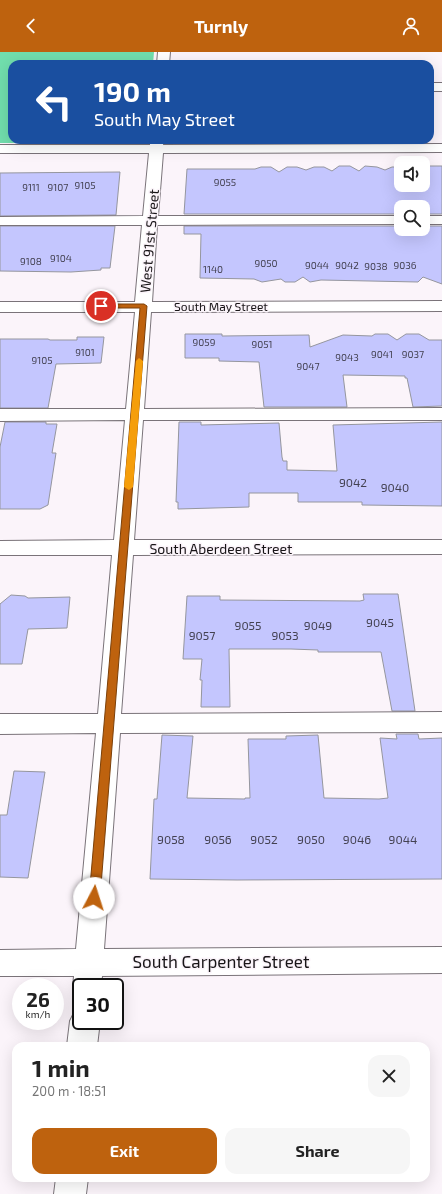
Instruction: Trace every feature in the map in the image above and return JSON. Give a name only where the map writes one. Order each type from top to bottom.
[{"type":"street","points":[[0,149],[157,144],[442,148]]},
{"type":"street","name":"West 91st Street","points":[[88,974],[157,144]]},
{"type":"street","points":[[0,221],[394,220]]},
{"type":"street","points":[[430,220],[442,220]]},
{"type":"street","name":"South May Street","points":[[0,306],[442,306]]},
{"type":"street","points":[[0,415],[442,414]]},
{"type":"street","name":"South Aberdeen Street","points":[[0,548],[442,547]]},
{"type":"street","points":[[0,724],[442,722]]},
{"type":"street","name":"South Carpenter Street","points":[[0,962],[88,974],[442,960]]},
{"type":"street","points":[[82,1042],[83,1030]]},
{"type":"street","points":[[70,1194],[72,1182]]},
{"type":"green space","points":[[0,52],[154,52],[153,60],[8,60],[8,143],[0,143]]},
{"type":"building","points":[[339,166],[350,166],[359,171],[365,166],[377,167],[385,170],[394,167],[394,192],[430,192],[430,166],[442,166],[442,214],[430,214],[430,200],[394,200],[394,214],[184,214],[187,169],[255,169],[261,167],[271,167],[279,172],[287,167],[297,167],[306,170],[314,167],[324,167],[332,171]]},
{"type":"building","points":[[120,172],[116,215],[0,216],[0,173]]},
{"type":"building","points":[[0,226],[115,226],[110,268],[71,272],[0,271]]},
{"type":"building","points":[[184,226],[394,226],[394,236],[430,236],[430,226],[442,226],[442,284],[423,277],[418,282],[321,280],[310,282],[303,277],[295,282],[285,282],[281,279],[262,282],[254,279],[200,278],[201,234],[184,234]]},
{"type":"building","points":[[185,334],[222,334],[222,336],[309,335],[310,347],[343,335],[372,336],[375,334],[388,334],[397,340],[406,334],[419,334],[429,340],[442,340],[442,406],[413,407],[407,378],[405,378],[405,376],[343,375],[347,407],[264,407],[259,362],[219,361],[219,358],[185,358]]},
{"type":"building","points":[[77,337],[104,337],[101,363],[56,364],[48,408],[0,408],[0,339],[77,340]]},
{"type":"building","points":[[5,422],[46,422],[46,424],[57,424],[52,453],[56,453],[48,505],[40,509],[0,509],[0,447]]},
{"type":"building","points":[[179,422],[201,422],[201,425],[279,423],[282,457],[283,461],[287,461],[287,470],[337,471],[333,425],[442,422],[442,506],[362,505],[362,502],[298,502],[298,493],[249,493],[249,507],[178,509],[178,502],[176,502]]},
{"type":"building","points":[[363,594],[398,594],[415,711],[392,711],[381,652],[318,652],[318,650],[291,649],[229,649],[230,707],[201,707],[202,680],[200,680],[202,659],[183,659],[187,596],[220,596],[220,600],[360,601],[364,600]]},
{"type":"building","points":[[11,595],[25,596],[28,598],[70,597],[67,628],[28,629],[22,664],[0,664],[0,604]]},
{"type":"building","points":[[396,734],[418,734],[419,739],[442,738],[442,879],[150,879],[154,799],[157,799],[162,735],[193,736],[187,798],[250,798],[248,739],[286,739],[286,736],[318,735],[324,798],[379,799],[388,798],[380,738],[397,739]]},
{"type":"building","points":[[14,771],[45,772],[28,878],[0,877],[0,815],[7,815]]},
{"type":"slow traffic","points":[[129,487],[139,361]]},
{"type":"route","points":[[94,898],[144,306],[101,306]]}]
